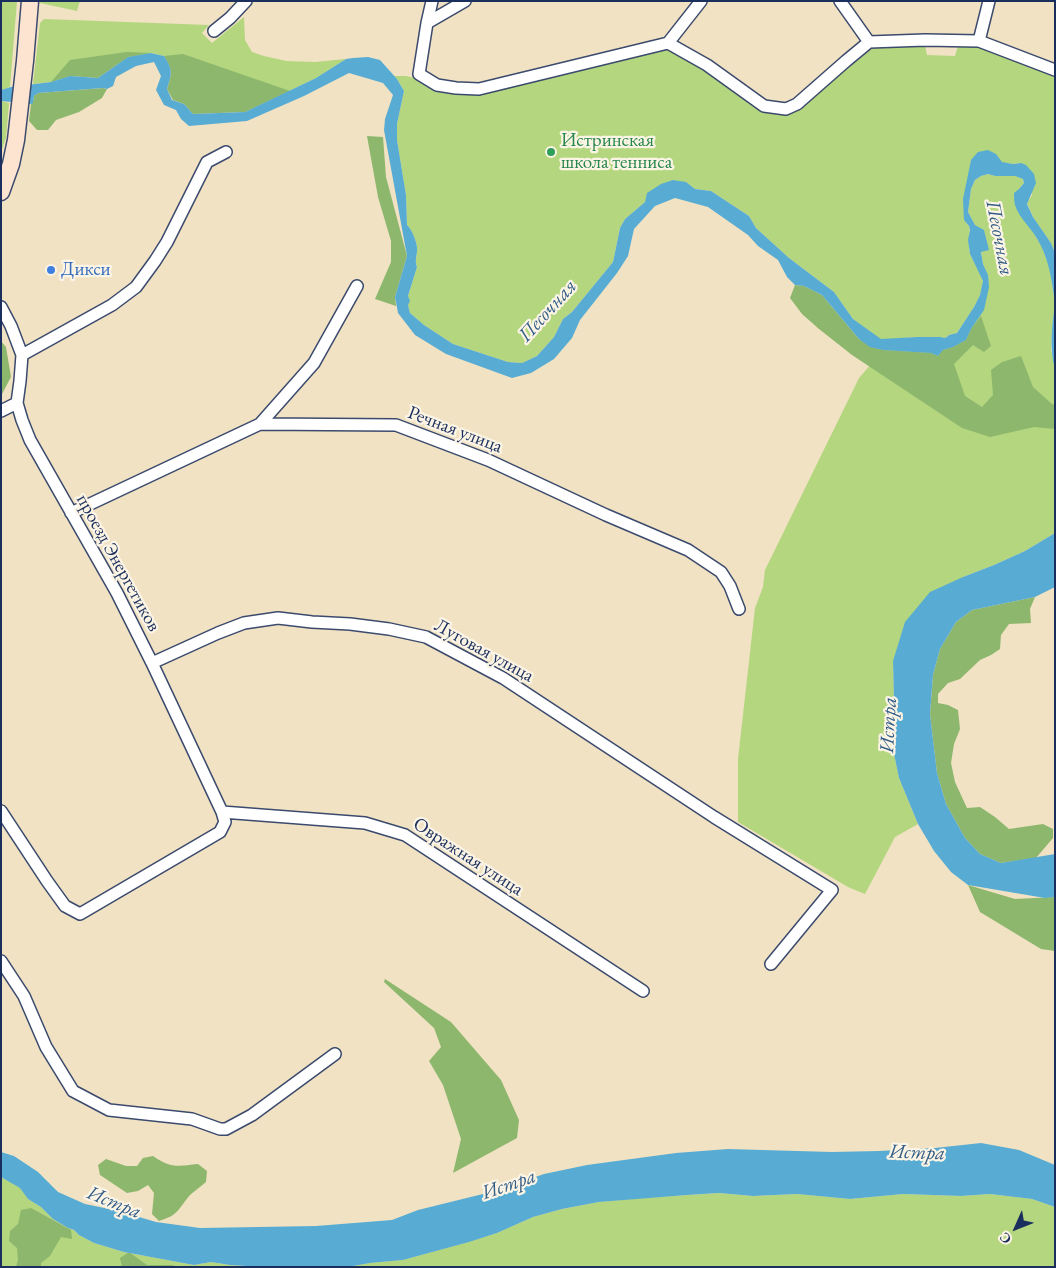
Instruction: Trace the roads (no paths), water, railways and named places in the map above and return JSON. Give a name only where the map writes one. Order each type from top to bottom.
[{"type":"main road","points":[[1,192],[11,164],[16,140],[30,1]]},
{"type":"street","points":[[214,31],[246,1]]},
{"type":"street","points":[[432,1],[419,74],[437,85],[479,89],[668,43],[701,1]]},
{"type":"street","points":[[427,23],[465,1]]},
{"type":"street","points":[[840,1],[869,42]]},
{"type":"street","points":[[979,41],[989,1]]},
{"type":"street","points":[[668,43],[707,64],[764,106],[786,109],[798,104],[869,42],[979,41],[1055,70]]},
{"type":"street","points":[[22,355],[112,305],[136,287],[167,242],[206,162],[226,152]]},
{"type":"street","points":[[260,424],[314,364],[357,286]]},
{"type":"street","name":"проезд Энергетиков","points":[[1,307],[11,326],[22,355],[17,403],[30,440],[117,593],[222,812]]},
{"type":"street","points":[[1,411],[17,403]]},
{"type":"street","name":"Речная улица","points":[[71,513],[260,424],[396,425],[488,460],[606,515],[688,550],[721,572],[730,586],[739,610]]},
{"type":"street","name":"Луговая улица","points":[[152,663],[244,623],[278,618],[389,629],[426,637],[503,678],[714,817],[832,890],[772,964]]},
{"type":"street","points":[[1,811],[46,881],[65,906],[80,914],[220,832],[225,822],[222,812]]},
{"type":"street","name":"Овражная улица","points":[[222,812],[365,823],[405,835],[643,992]]},
{"type":"street","points":[[1,961],[24,996],[46,1048],[73,1091],[109,1110],[192,1119],[220,1129],[226,1129],[252,1115],[336,1054]]},
{"type":"water","points":[[151,53],[164,56],[169,65],[171,75],[167,89],[172,100],[184,104],[193,114],[245,112],[316,78],[346,59],[368,57],[380,60],[397,79],[404,91],[397,124],[397,140],[406,195],[407,225],[414,235],[417,250],[417,267],[408,296],[410,313],[424,325],[453,344],[508,362],[522,363],[537,356],[554,337],[563,319],[572,312],[613,262],[620,228],[625,219],[645,202],[647,193],[661,184],[673,180],[686,182],[695,189],[711,191],[749,216],[756,228],[789,258],[834,292],[853,319],[881,339],[944,338],[957,333],[980,295],[983,281],[970,254],[968,240],[970,230],[964,220],[963,199],[971,160],[978,152],[988,150],[996,154],[1002,162],[1026,165],[1034,174],[1036,183],[1027,204],[1055,253],[1055,304],[1046,258],[1037,239],[1015,205],[1014,193],[1024,183],[1023,179],[1015,176],[988,174],[981,176],[975,180],[971,189],[968,212],[975,225],[984,230],[989,250],[981,252],[983,264],[988,275],[989,287],[984,310],[966,340],[943,350],[938,356],[931,353],[883,350],[870,347],[859,339],[822,295],[804,286],[795,285],[787,277],[778,260],[758,246],[748,235],[708,207],[675,198],[655,206],[634,229],[628,256],[580,320],[572,338],[554,359],[531,373],[512,378],[446,354],[415,335],[398,313],[395,297],[407,256],[384,130],[385,119],[393,95],[383,83],[349,73],[304,96],[247,121],[189,126],[181,119],[176,110],[164,105],[156,90],[161,76],[154,62],[136,66],[116,77],[113,86],[107,89],[38,93],[34,96],[33,103],[31,104],[1,101],[1,90],[51,82],[70,76],[98,78],[128,57]]},
{"type":"water","points":[[1055,304],[1055,369],[1052,329]]},
{"type":"water","name":"Истра","points":[[1055,533],[1055,587],[1035,597],[972,610],[956,622],[940,649],[933,675],[930,714],[937,773],[946,804],[965,838],[980,854],[1001,863],[1055,854],[1055,897],[1045,898],[968,885],[951,872],[934,851],[918,824],[899,778],[888,725],[894,702],[893,661],[905,622],[930,592],[1025,551]]},
{"type":"water","name":"Истра","points":[[981,1143],[1019,1150],[1055,1165],[1055,1207],[1032,1199],[990,1194],[961,1196],[903,1194],[850,1199],[797,1194],[753,1196],[719,1193],[599,1202],[533,1217],[497,1233],[403,1260],[348,1267],[262,1267],[211,1262],[194,1265],[124,1252],[94,1243],[79,1235],[74,1230],[53,1219],[41,1207],[28,1199],[20,1188],[1,1177],[1,1152],[14,1156],[38,1172],[58,1192],[85,1204],[119,1211],[156,1222],[200,1228],[316,1226],[392,1220],[418,1210],[495,1191],[544,1174],[587,1165],[676,1153],[728,1149],[832,1152],[879,1151]]},
{"type":"place","name":"Истринская школа тенниса","points":[[551,152]]},
{"type":"place","name":"Дикси","points":[[51,270]]},
{"type":"water label","name":"Песочная","points":[[999,238]]},
{"type":"water label","name":"Песочная","points":[[548,311]]}]
